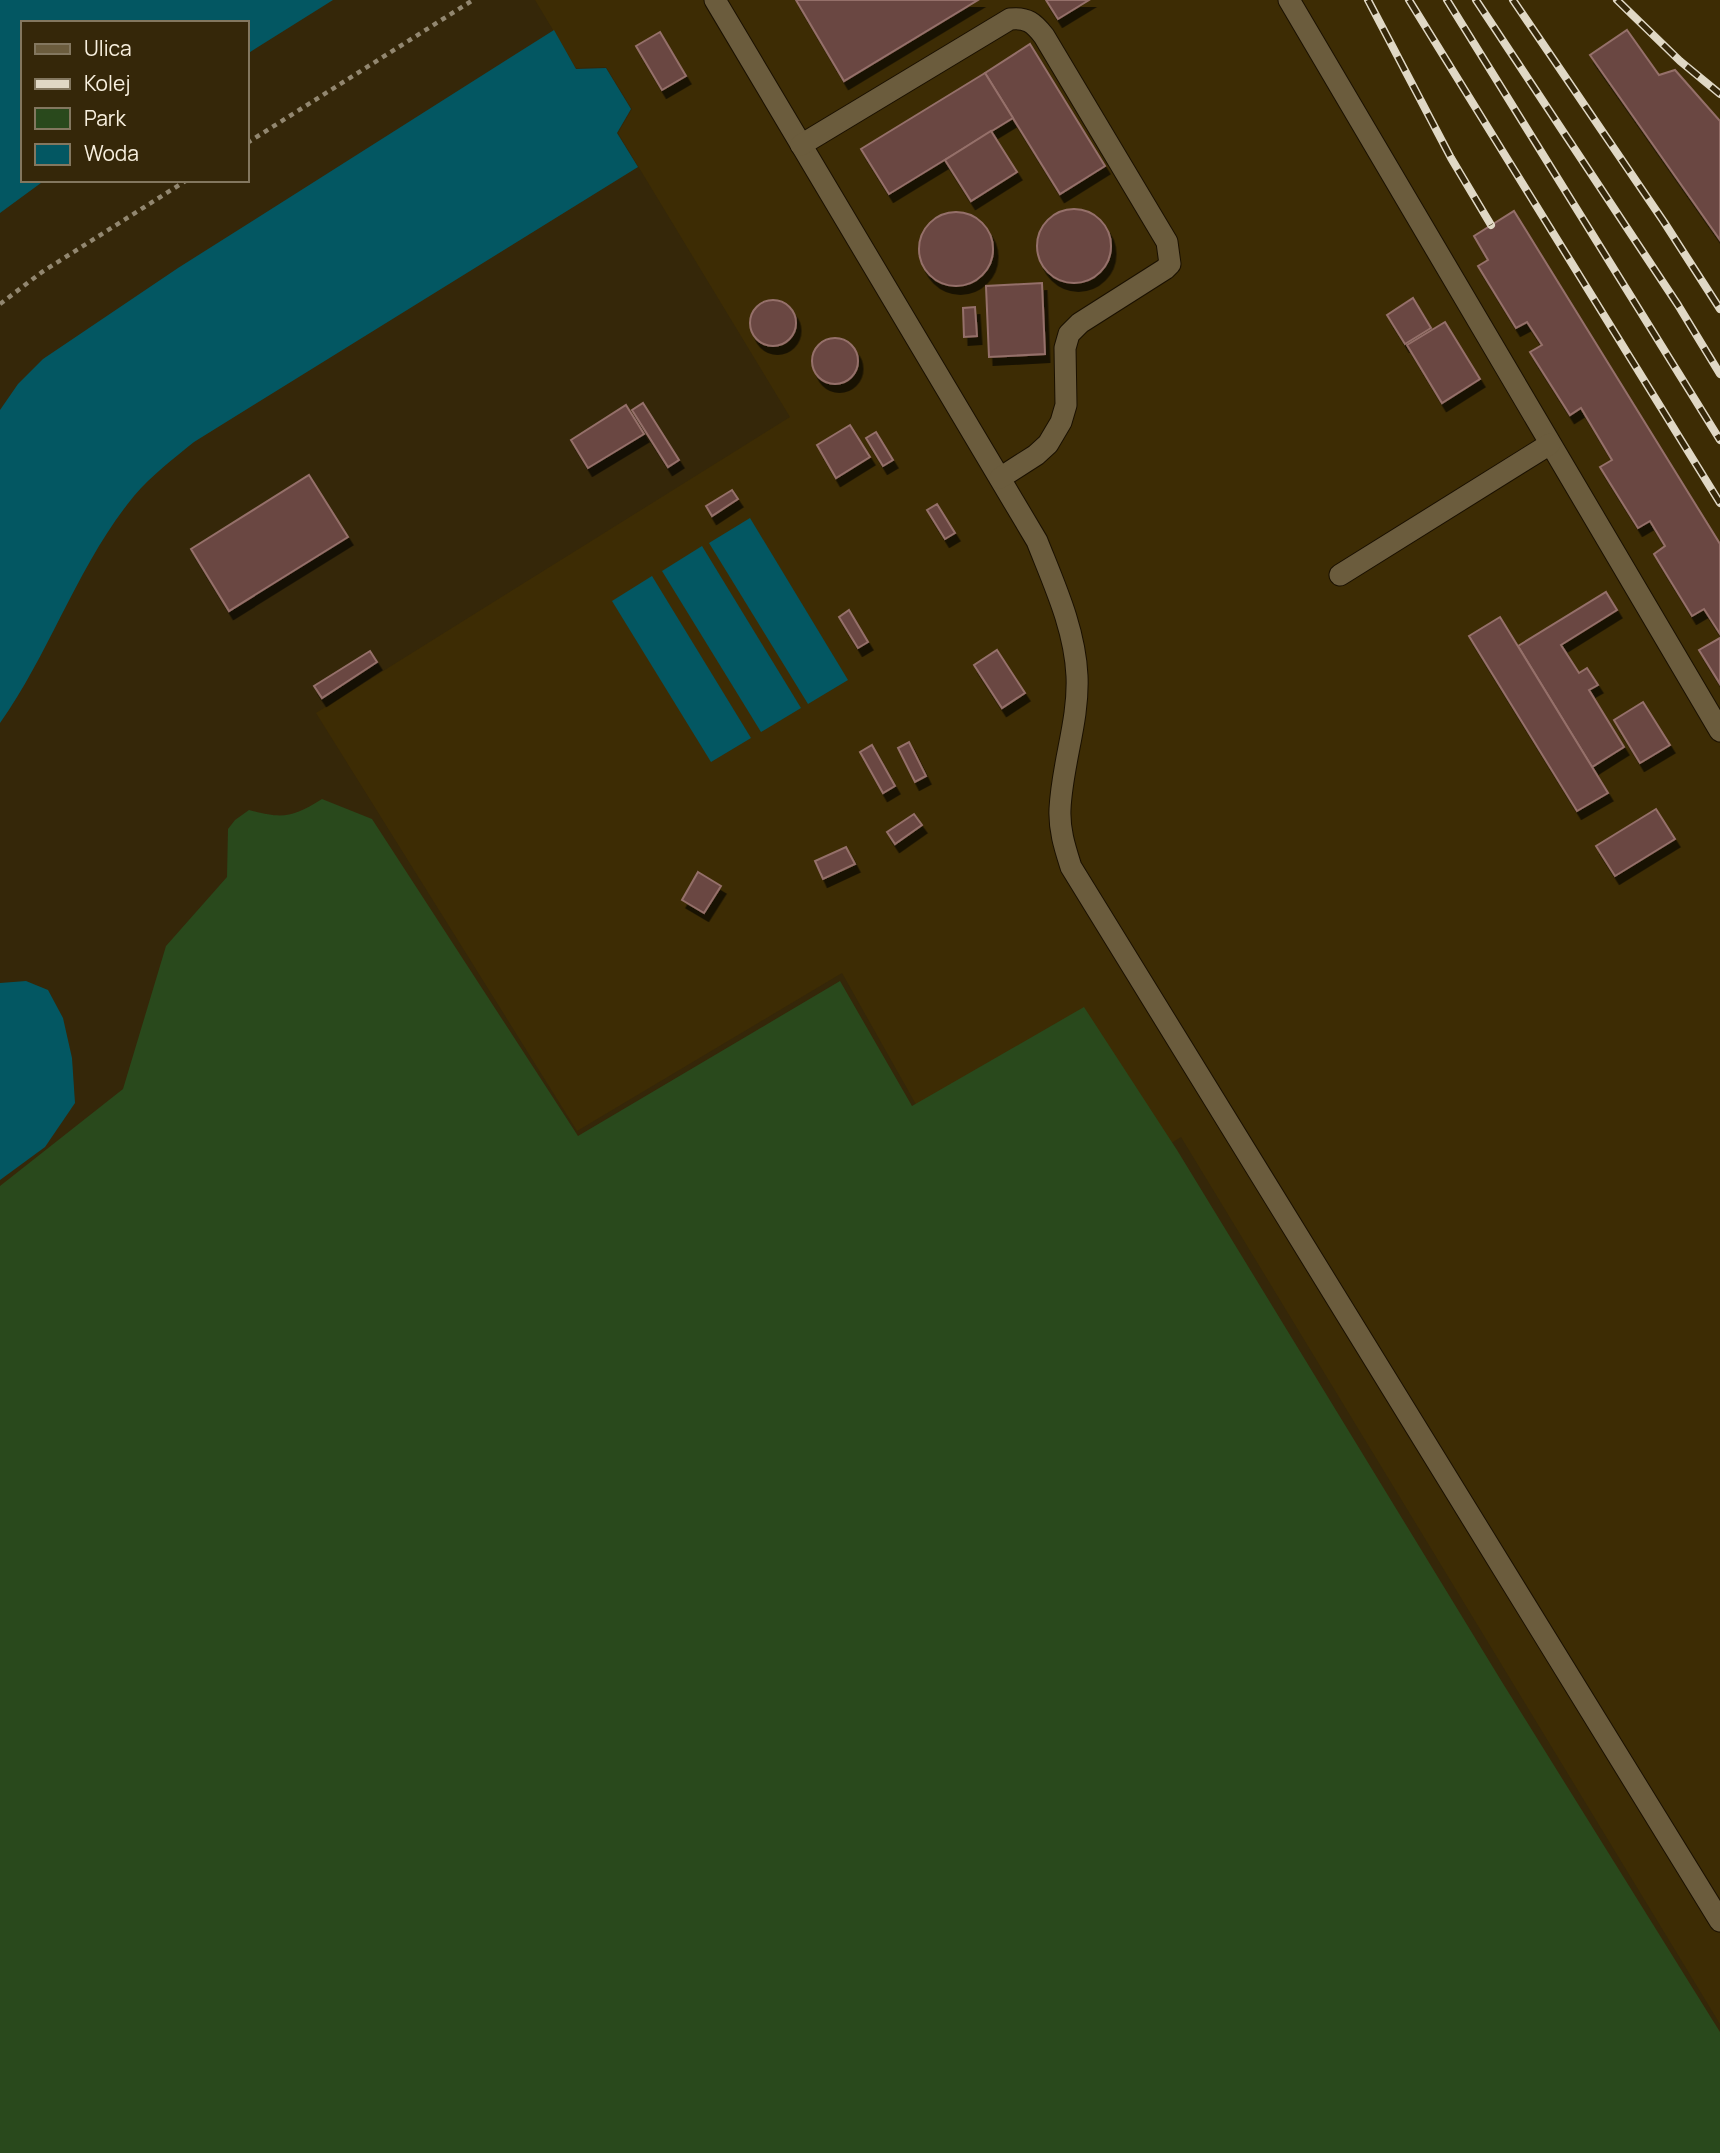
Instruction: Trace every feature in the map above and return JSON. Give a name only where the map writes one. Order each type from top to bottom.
[{"type":"lane","points":[[715,0],[1037,541],[1067,620],[1077,674],[1075,720],[1060,810],[1062,839],[1071,867],[1720,1922]]},
{"type":"lane","points":[[1289,0],[1720,731]]},
{"type":"lane","points":[[801,145],[1010,19],[1022,17],[1035,24],[1044,36],[1167,242],[1170,264],[1080,323],[1069,334],[1065,348],[1066,405],[1061,422],[1048,444],[1000,478]]},
{"type":"lane","points":[[1340,575],[1550,444]]},
{"type":"path","points":[[248,142],[473,0]]},
{"type":"path","points":[[0,304],[42,272],[184,182]]},
{"type":"shaded area","points":[[535,0],[1720,0],[1720,2024],[1181,1137],[998,1250],[842,973],[577,1131],[316,713],[790,417],[618,133],[632,109],[606,67],[576,68]]},
{"type":"green space","points":[[322,799],[372,819],[578,1136],[840,981],[912,1106],[1084,1007],[1177,1150],[1502,1682],[1720,2032],[1720,2153],[0,2153],[0,1186],[123,1089],[166,946],[227,877],[228,829],[235,820],[249,810],[270,815],[287,815],[303,810]]},
{"type":"water","points":[[0,0],[333,0],[248,53],[248,21],[21,21],[21,182],[42,182],[0,213]]},
{"type":"water","points":[[554,30],[576,69],[606,68],[631,109],[617,133],[638,167],[194,442],[148,481],[114,522],[80,579],[35,667],[0,723],[0,410],[18,384],[43,359],[178,268]]},
{"type":"water","points":[[750,518],[848,680],[808,704],[709,543]]},
{"type":"water","points":[[702,546],[801,708],[761,732],[662,571]]},
{"type":"water","points":[[652,576],[751,738],[711,762],[612,601]]},
{"type":"water","points":[[26,981],[48,990],[63,1018],[72,1058],[75,1103],[45,1147],[0,1180],[0,983]]},
{"type":"building","points":[[796,0],[978,0],[844,81]]},
{"type":"building","points":[[1046,0],[1089,0],[1058,19]]},
{"type":"building","points":[[1627,30],[1659,75],[1675,70],[1720,121],[1720,240],[1590,55]]},
{"type":"building","points":[[660,32],[686,76],[662,90],[636,46]]},
{"type":"building","points":[[1030,44],[1105,166],[1060,194],[985,73]]},
{"type":"building","points":[[985,73],[1013,118],[889,194],[861,149]]},
{"type":"building","points":[[991,131],[1017,172],[971,201],[945,160]]},
{"type":"building","points":[[1074,209],[1095,215],[1105,225],[1111,246],[1105,267],[1095,277],[1074,283],[1053,277],[1043,267],[1037,246],[1043,225],[1053,215]]},
{"type":"building","points":[[1514,211],[1720,544],[1720,634],[1704,609],[1692,616],[1654,554],[1665,546],[1650,521],[1638,528],[1600,467],[1612,460],[1581,408],[1570,415],[1530,352],[1542,345],[1527,322],[1516,328],[1478,266],[1488,260],[1474,236]]},
{"type":"building","points":[[956,212],[977,218],[987,228],[993,249],[987,270],[977,280],[956,286],[935,280],[925,270],[919,249],[925,228],[935,218]]},
{"type":"building","points":[[1042,283],[1045,354],[989,357],[986,286]]},
{"type":"building","points":[[1413,298],[1431,328],[1405,344],[1387,315]]},
{"type":"building","points":[[773,300],[789,307],[796,323],[789,339],[773,346],[757,339],[750,323],[757,307]]},
{"type":"building","points":[[975,307],[977,336],[964,337],[963,308]]},
{"type":"building","points":[[1445,322],[1480,379],[1442,403],[1407,345]]},
{"type":"building","points":[[835,338],[851,345],[858,361],[851,377],[835,384],[819,377],[812,361],[819,345]]},
{"type":"building","points":[[643,403],[679,460],[668,467],[632,410]]},
{"type":"building","points":[[626,405],[644,434],[588,468],[571,440]]},
{"type":"building","points":[[850,425],[870,457],[836,478],[817,445]]},
{"type":"building","points":[[876,432],[893,460],[883,466],[866,438]]},
{"type":"building","points":[[309,475],[348,537],[229,611],[191,549]]},
{"type":"building","points":[[732,490],[738,499],[712,516],[706,506]]},
{"type":"building","points":[[937,504],[955,533],[945,539],[927,510]]},
{"type":"building","points":[[1606,592],[1617,610],[1561,645],[1579,673],[1587,668],[1598,685],[1589,690],[1624,747],[1592,767],[1518,646]]},
{"type":"building","points":[[849,610],[868,642],[858,648],[839,617]]},
{"type":"building","points":[[1500,617],[1608,793],[1577,811],[1469,636]]},
{"type":"building","points":[[1720,638],[1720,684],[1699,650]]},
{"type":"building","points":[[997,650],[1025,693],[1002,708],[974,665]]},
{"type":"building","points":[[370,651],[377,662],[322,698],[314,686]]},
{"type":"building","points":[[1643,702],[1670,745],[1640,763],[1614,720]]},
{"type":"building","points":[[909,742],[926,776],[915,782],[898,748]]},
{"type":"building","points":[[872,745],[895,786],[883,793],[860,752]]},
{"type":"building","points":[[1656,809],[1675,839],[1615,876],[1596,846]]},
{"type":"building","points":[[914,814],[922,825],[895,844],[887,832]]},
{"type":"building","points":[[846,847],[855,864],[823,879],[815,861]]},
{"type":"building","points":[[698,872],[721,886],[704,913],[682,900]]},
{"type":"railway","points":[[1368,0],[1451,158],[1491,225]]},
{"type":"railway","points":[[1409,0],[1720,503]]},
{"type":"railway","points":[[1447,0],[1720,440]]},
{"type":"railway","points":[[1476,0],[1678,305],[1720,374]]},
{"type":"railway","points":[[1513,0],[1720,309]]},
{"type":"railway","points":[[1617,0],[1680,61],[1720,94]]}]
